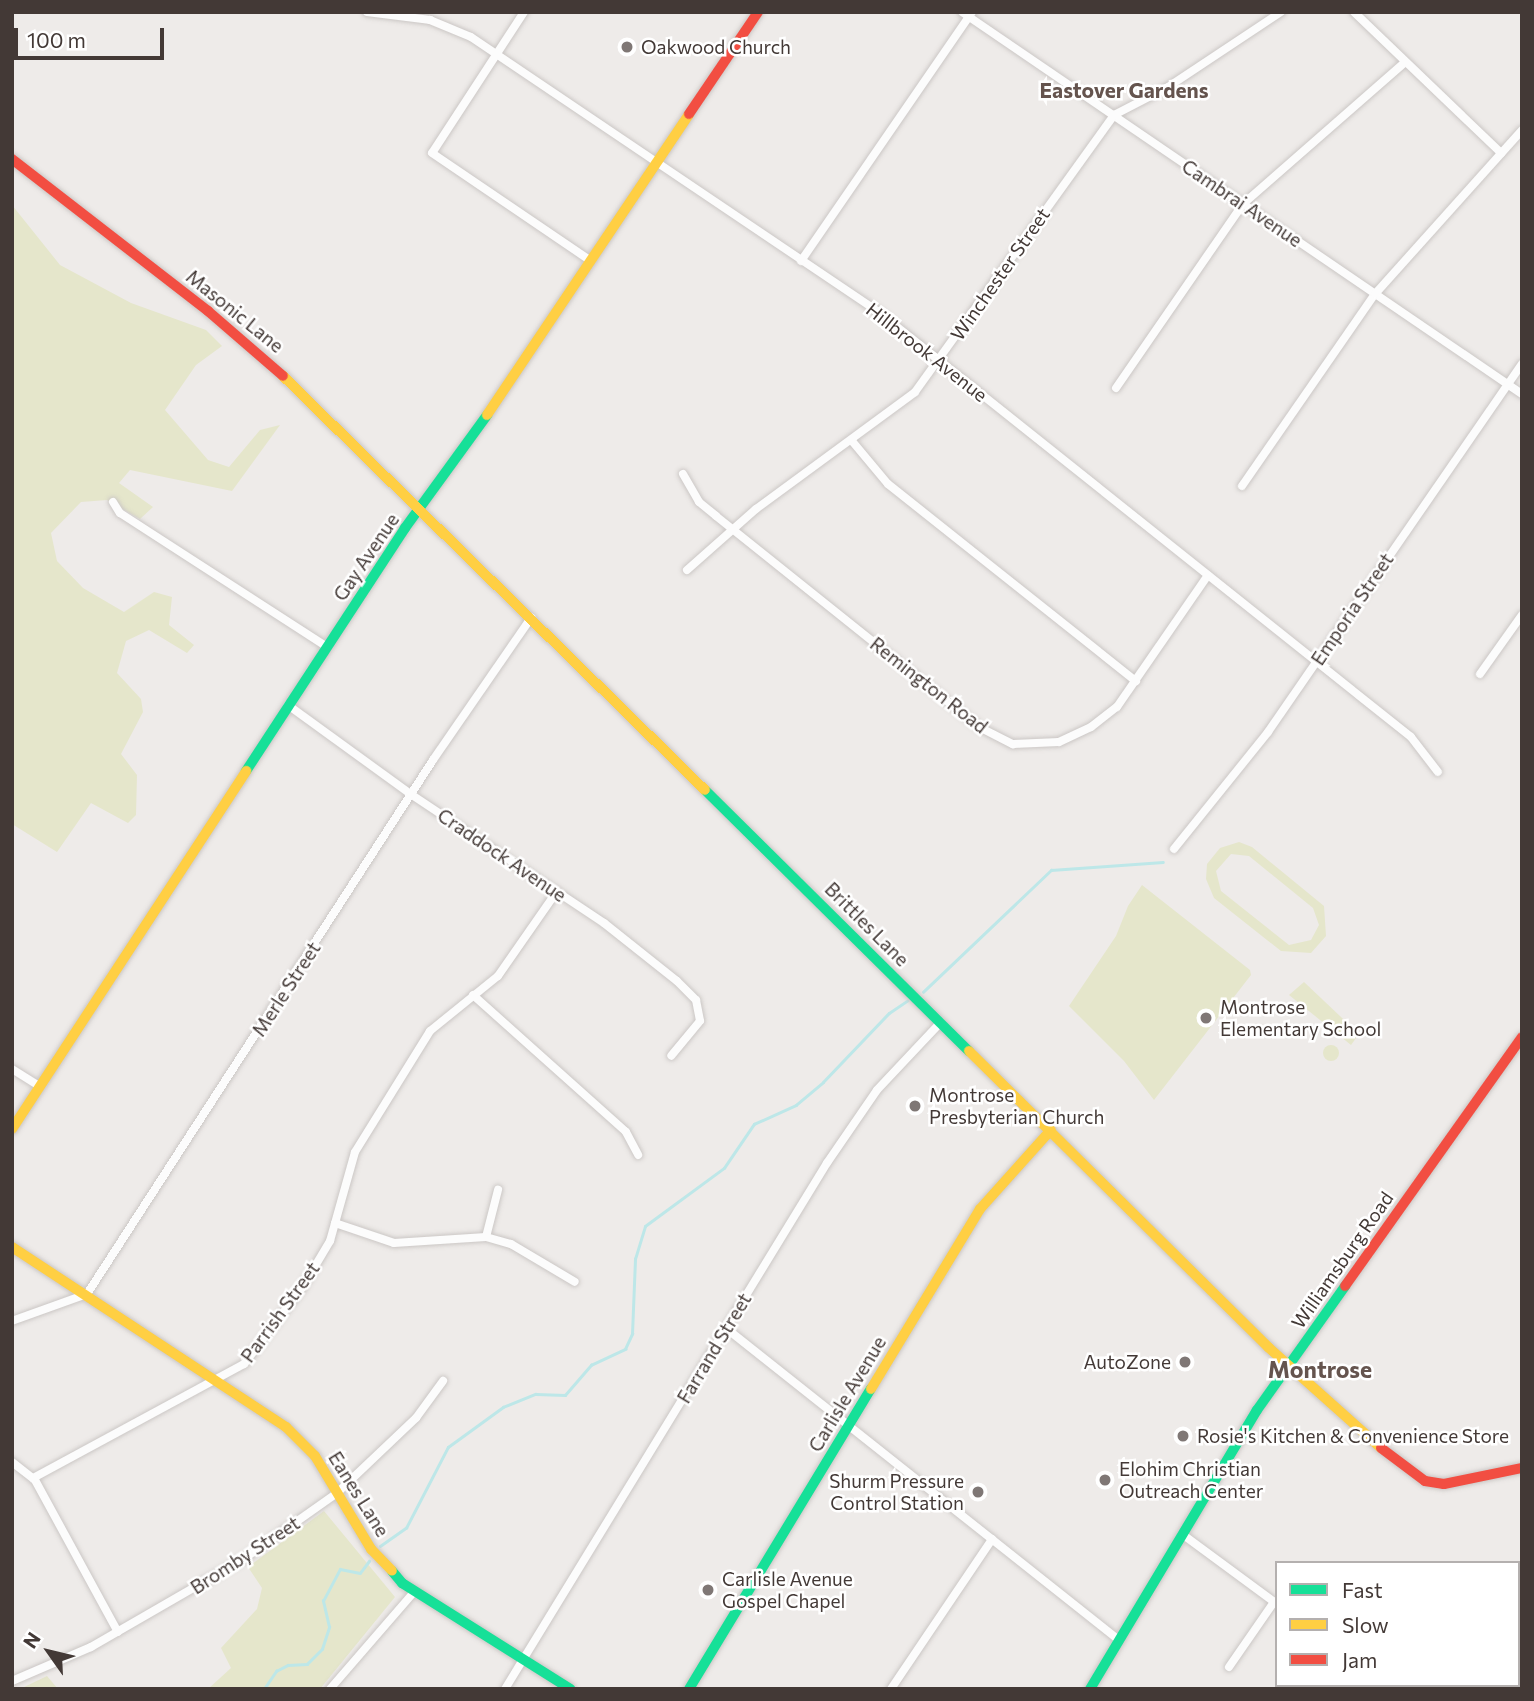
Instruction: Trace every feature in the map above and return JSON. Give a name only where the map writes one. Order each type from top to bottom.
[{"type":"main road","name":"Gay Avenue","points":[[12,1129],[288,705],[758,12]]},
{"type":"main road","name":"Masonic Lane","points":[[12,159],[264,356],[420,509]]},
{"type":"main road","name":"Brittles Lane","points":[[420,509],[1289,1364],[1418,1478],[1457,1484],[1522,1468]]},
{"type":"main road","name":"Williamsburg Road","points":[[1090,1689],[1182,1534],[1289,1364],[1522,1037]]},
{"type":"main road","name":"Carlisle Avenue","points":[[689,1689],[980,1209],[1007,1173],[1051,1130]]},
{"type":"main road","name":"Eanes Lane","points":[[12,1247],[219,1380],[305,1444],[375,1554],[414,1592],[570,1689]]},
{"type":"street","name":"Hillbrook Avenue","points":[[367,12],[445,24],[496,54],[801,261],[940,360],[1411,737],[1438,772]]},
{"type":"street","points":[[524,12],[432,151],[591,261]]},
{"type":"street","name":"Winchester Street","points":[[687,570],[731,528],[909,397],[940,360],[1114,115],[1168,87],[1281,12]]},
{"type":"street","points":[[1354,12],[1501,153]]},
{"type":"street","points":[[801,261],[968,14]]},
{"type":"street","name":"Cambrai Avenue","points":[[968,14],[1522,394]]},
{"type":"street","points":[[1116,387],[1243,204],[1405,62]]},
{"type":"street","points":[[1242,486],[1375,294],[1522,130]]},
{"type":"street","name":"Emporia Street","points":[[1174,849],[1238,773],[1522,364]]},
{"type":"street","points":[[852,441],[888,484],[1136,681]]},
{"type":"street","name":"Remington Road","points":[[683,474],[699,502],[996,737],[1029,746],[1072,737],[1117,707],[1208,575]]},
{"type":"street","points":[[113,502],[120,513],[327,647]]},
{"type":"street","points":[[1480,674],[1522,615]]},
{"type":"street","name":"Merle Street","points":[[87,1294],[507,647],[531,618]]},
{"type":"street","name":"Craddock Avenue","points":[[288,705],[412,795],[557,891],[677,981],[696,1000],[701,1018],[697,1029],[671,1056]]},
{"type":"street","name":"Parrish Street","points":[[33,1478],[219,1380],[244,1364],[302,1288],[335,1223],[348,1170],[364,1132],[430,1031],[505,968],[557,891]]},
{"type":"street","points":[[473,995],[626,1132],[638,1155]]},
{"type":"street","name":"Farrand Street","points":[[505,1689],[866,1105],[942,1022]]},
{"type":"street","points":[[12,1069],[39,1086]]},
{"type":"street","points":[[486,1237],[498,1189]]},
{"type":"street","points":[[335,1223],[394,1243],[486,1237],[511,1244],[575,1282]]},
{"type":"street","points":[[12,1321],[87,1294]]},
{"type":"street","points":[[727,1329],[1119,1640]]},
{"type":"street","name":"Bromby Street","points":[[12,1681],[43,1671],[118,1632],[236,1564],[337,1493],[416,1418],[443,1381]]},
{"type":"street","points":[[12,1462],[33,1478],[118,1632]]},
{"type":"street","points":[[1182,1534],[1275,1603],[1229,1667]]},
{"type":"street","points":[[891,1689],[992,1539]]},
{"type":"street","points":[[330,1689],[414,1592]]},
{"type":"green space","points":[[12,205],[60,265],[131,303],[206,330],[222,346],[196,365],[165,410],[208,460],[229,467],[260,430],[280,425],[232,491],[130,470],[119,483],[153,507],[140,519],[107,500],[81,502],[51,533],[57,561],[83,588],[124,612],[154,592],[172,597],[169,625],[194,645],[187,653],[149,630],[126,641],[117,673],[141,699],[143,712],[121,754],[137,775],[136,815],[128,823],[91,803],[57,852],[12,824]]},
{"type":"green space","points":[[1239,842],[1252,847],[1324,906],[1326,936],[1311,953],[1281,951],[1214,898],[1206,879],[1207,864],[1220,848]],"holes":[[[1231,854],[1249,856],[1313,908],[1319,925],[1311,940],[1289,945],[1221,891],[1216,871]]]},
{"type":"green space","points":[[1142,885],[1250,970],[1251,975],[1154,1100],[1124,1061],[1069,1006],[1116,936],[1128,906]]},
{"type":"green space","points":[[1304,982],[1359,1034],[1351,1045],[1289,995]]},
{"type":"green space","points":[[1328,1045],[1334,1045],[1339,1053],[1337,1059],[1328,1061],[1323,1056],[1323,1050]]},
{"type":"green space","points":[[324,1511],[395,1597],[320,1689],[208,1689],[231,1668],[221,1648],[257,1609],[262,1588],[248,1567]]},
{"type":"green space","points":[[47,1676],[58,1689],[20,1689]]},
{"type":"waterway","points":[[923,992],[1051,870],[1163,862]]},
{"type":"waterway","points":[[380,1546],[406,1528],[448,1447],[503,1407],[536,1394],[565,1395],[591,1365],[625,1349],[632,1334],[635,1259],[645,1226],[724,1168],[754,1124],[796,1105],[823,1082],[889,1013],[907,1001]]},
{"type":"waterway","points":[[264,1689],[276,1671],[288,1665],[307,1664],[322,1649],[329,1627],[323,1601],[340,1569],[360,1573],[369,1561]]},
{"type":"traffic: fast","points":[[246,771],[405,528],[487,415]]},
{"type":"traffic: fast","points":[[705,790],[969,1051]]},
{"type":"traffic: fast","points":[[1090,1689],[1257,1410],[1345,1286]]},
{"type":"traffic: fast","points":[[689,1689],[871,1389]]},
{"type":"traffic: fast","points":[[392,1571],[402,1583],[570,1689]]},
{"type":"traffic: slow","points":[[487,415],[689,114]]},
{"type":"traffic: slow","points":[[283,376],[705,790]]},
{"type":"traffic: slow","points":[[12,1129],[246,771]]},
{"type":"traffic: slow","points":[[969,1051],[1268,1347],[1381,1448]]},
{"type":"traffic: slow","points":[[871,1389],[980,1209],[1051,1130]]},
{"type":"traffic: slow","points":[[12,1247],[286,1427],[315,1456],[371,1549],[392,1571]]},
{"type":"traffic: jam","points":[[689,114],[758,12]]},
{"type":"traffic: jam","points":[[12,159],[208,311],[283,376]]},
{"type":"traffic: jam","points":[[1345,1286],[1522,1037]]},
{"type":"traffic: jam","points":[[1381,1448],[1425,1481],[1444,1484],[1522,1468]]},
{"type":"place","name":"Oakwood Church","points":[[627,47]]},
{"type":"place","name":"Montrose Elementary School","points":[[1206,1018]]},
{"type":"place","name":"Montrose Presbyterian Church","points":[[915,1106]]},
{"type":"place","name":"AutoZone","points":[[1185,1362]]},
{"type":"place","name":"Rosie's Kitchen & Convenience Store","points":[[1183,1436]]},
{"type":"place","name":"Elohim Christian Outreach Center","points":[[1105,1480]]},
{"type":"place","name":"Shurm Pressure Control Station","points":[[978,1492]]},
{"type":"place","name":"Carlisle Avenue Gospel Chapel","points":[[708,1590]]},
{"type":"district","name":"Eastover Gardens","points":[[1124,90]]},
{"type":"district","name":"Montrose","points":[[1320,1369]]}]
